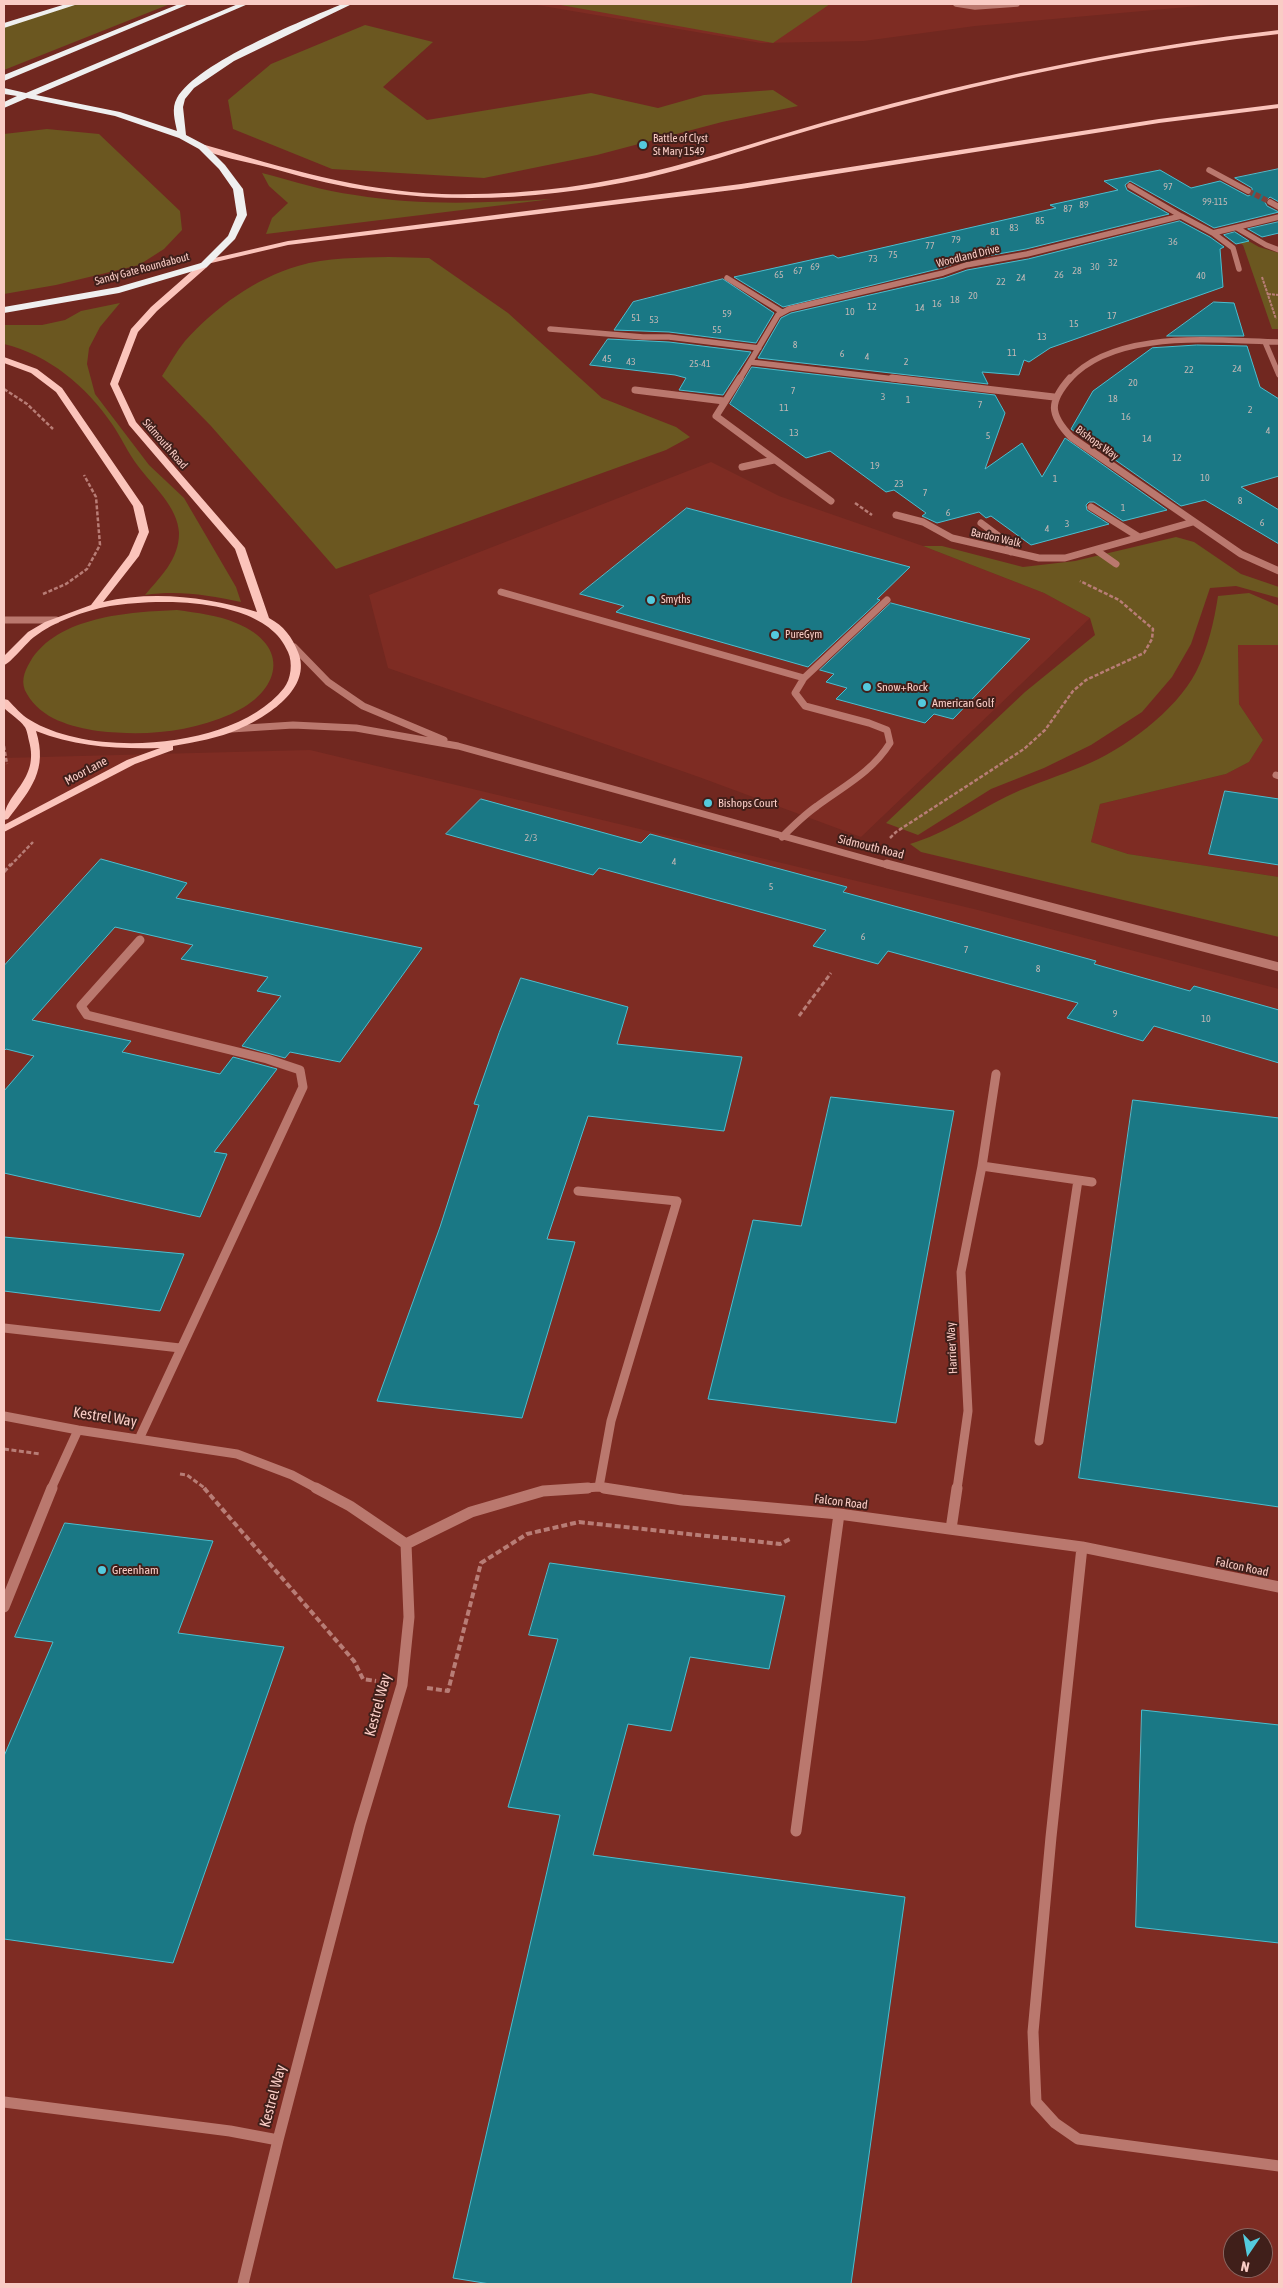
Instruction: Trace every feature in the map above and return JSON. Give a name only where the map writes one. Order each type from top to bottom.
[{"type":"highway","points":[[4,26],[74,4]]},
{"type":"highway","points":[[4,78],[185,4]]},
{"type":"highway","points":[[4,105],[244,4]]},
{"type":"highway","points":[[182,136],[178,113],[180,100],[187,88],[223,64],[348,4]]},
{"type":"highway","name":"Sandy Gate Roundabout","points":[[4,91],[118,114],[182,136],[202,147],[222,167],[238,189],[242,215],[232,237],[206,263],[174,275],[119,290],[4,310]]},
{"type":"main road","points":[[202,147],[314,179],[382,191],[479,196],[536,193],[611,182],[700,161],[789,133],[953,89],[1099,58],[1279,32]]},
{"type":"main road","points":[[206,263],[280,245],[323,238],[624,202],[801,178],[1164,119],[1279,106]]},
{"type":"main road","name":"Sidmouth Road","points":[[206,263],[154,309],[134,332],[114,384],[132,423],[240,548],[265,620]]},
{"type":"main road","points":[[4,360],[34,371],[59,390],[138,506],[144,532],[134,556],[94,607]]},
{"type":"main road","points":[[4,662],[12,649],[31,633],[56,620],[94,607],[141,600],[187,599],[230,606],[265,620],[283,632],[294,647],[297,669],[288,691],[265,712],[231,729],[182,742],[140,746],[98,745],[60,737],[19,718],[4,702]]},
{"type":"main road","points":[[4,817],[26,788],[36,762],[36,748],[29,724]]},
{"type":"main road","name":"Moor Lane","points":[[4,829],[131,762],[182,742]]},
{"type":"street","points":[[956,4],[975,7],[1017,4]]},
{"type":"street","points":[[1209,170],[1248,191]]},
{"type":"street","points":[[1130,186],[1213,234],[1233,248],[1239,269]]},
{"type":"street","points":[[1270,202],[1279,207]]},
{"type":"street","name":"Woodland Drive","points":[[782,312],[943,273],[966,265],[1027,254],[1181,216]]},
{"type":"street","points":[[1213,234],[1279,217]]},
{"type":"street","points":[[1237,228],[1266,245],[1279,250]]},
{"type":"street","points":[[727,278],[782,312],[716,416],[831,500]]},
{"type":"street","points":[[550,329],[643,338],[669,337],[759,348]]},
{"type":"street","points":[[750,362],[1054,398],[1065,380],[1080,368],[1100,357],[1120,350],[1149,343],[1189,340],[1279,342]]},
{"type":"street","points":[[1265,342],[1279,375]]},
{"type":"street","points":[[635,390],[724,402]]},
{"type":"street","name":"Bishops Way","points":[[1054,398],[1054,411],[1059,424],[1069,437],[1241,554],[1279,571]]},
{"type":"street","points":[[742,467],[774,460]]},
{"type":"street","points":[[1092,506],[1139,538]]},
{"type":"street","name":"Bardon Walk","points":[[896,515],[923,522],[952,538],[1011,552],[1054,559],[1096,550],[1193,522]]},
{"type":"street","points":[[981,523],[1008,543],[1011,552]]},
{"type":"street","points":[[1096,550],[1116,564]]},
{"type":"street","points":[[501,592],[804,678]]},
{"type":"street","points":[[782,837],[815,808],[885,755],[890,743],[887,730],[869,722],[805,706],[795,693],[804,678],[887,600]]},
{"type":"street","points":[[4,620],[56,620]]},
{"type":"street","name":"Sidmouth Road","points":[[294,647],[328,682],[363,706],[458,746]]},
{"type":"street","name":"Sidmouth Road","points":[[231,729],[294,725],[356,728],[458,746],[782,837],[1279,967]]},
{"type":"street","points":[[139,1439],[303,1087],[300,1070],[267,1059],[86,1015],[81,1006],[140,940]]},
{"type":"street","name":"Harrier Way","points":[[951,1530],[968,1411],[961,1272],[982,1166],[996,1074]]},
{"type":"street","points":[[982,1166],[1092,1182]]},
{"type":"street","points":[[1039,1441],[1078,1180]]},
{"type":"street","points":[[578,1191],[677,1201],[611,1421],[599,1487]]},
{"type":"street","points":[[4,1328],[180,1348]]},
{"type":"street","name":"Kestrel Way","points":[[4,1416],[78,1430],[237,1454],[292,1475],[350,1506],[406,1544],[409,1618],[402,1685],[360,1825],[278,2140],[243,2284]]},
{"type":"street","points":[[4,1607],[64,1457],[78,1430]]},
{"type":"street","name":"Falcon Road","points":[[406,1544],[471,1512],[498,1504],[543,1491],[599,1487],[682,1500],[838,1514],[1082,1547],[1279,1588]]},
{"type":"street","points":[[796,1831],[838,1514]]},
{"type":"street","points":[[1082,1547],[1051,1837],[1033,2032],[1036,2102],[1055,2122],[1078,2139],[1279,2166]]},
{"type":"street","points":[[4,2102],[230,2131],[278,2140]]},
{"type":"path","points":[[1268,294],[1279,295]]},
{"type":"path","points":[[4,389],[27,404],[55,431]]},
{"type":"path","points":[[38,597],[66,584],[87,569],[100,546],[96,497],[82,472]]},
{"type":"path","points":[[831,500],[847,498],[877,518]]},
{"type":"path","points":[[885,844],[896,832],[1024,749],[1045,730],[1072,691],[1086,680],[1144,653],[1152,639],[1153,629],[1139,614],[1097,587],[1079,581]]},
{"type":"path","points":[[4,746],[7,763],[5,768]]},
{"type":"path","points":[[4,872],[39,837]]},
{"type":"path","points":[[799,1016],[831,973]]},
{"type":"path","points":[[4,1449],[64,1457]]},
{"type":"path","points":[[178,1473],[188,1475],[208,1490],[354,1661],[363,1679]]},
{"type":"path","points":[[448,1691],[482,1563],[527,1534],[579,1522],[780,1544],[797,1536]]},
{"type":"shaded area","points":[[68,4],[170,4],[4,70],[4,25]]},
{"type":"shaded area","points":[[531,4],[1221,4],[975,26],[864,41],[761,43]]},
{"type":"shaded area","points":[[555,4],[830,4],[773,43]]},
{"type":"shaded area","points":[[365,25],[433,42],[383,87],[427,120],[591,93],[658,108],[704,95],[773,90],[798,106],[722,122],[597,155],[484,178],[332,169],[233,129],[228,100],[271,64]]},
{"type":"shaded area","points":[[47,129],[99,134],[180,211],[182,230],[164,249],[139,265],[56,285],[4,294],[4,134]]},
{"type":"shaded area","points":[[262,173],[331,191],[404,201],[478,202],[552,199],[266,234],[272,218],[288,203],[269,186]]},
{"type":"shaded area","points":[[1238,235],[1259,247],[1279,253],[1279,329],[1272,329],[1243,245],[1230,237]]},
{"type":"shaded area","points":[[343,258],[429,258],[508,313],[602,398],[676,427],[690,437],[666,450],[336,569],[211,426],[162,376],[182,345],[197,329],[223,306],[266,278],[298,266],[320,261]]},
{"type":"shaded area","points":[[120,303],[100,327],[89,348],[87,364],[95,394],[149,465],[184,498],[236,587],[241,602],[193,594],[145,595],[168,567],[176,552],[179,533],[178,523],[170,506],[134,461],[102,410],[78,385],[51,364],[20,349],[4,344],[4,325],[42,325],[65,320],[81,311]]},
{"type":"shaded area","points":[[711,462],[779,496],[923,546],[1044,593],[1090,618],[861,837],[699,777],[388,668],[369,595]]},
{"type":"shaded area","points":[[1176,537],[1194,542],[1241,574],[1279,587],[1279,598],[1236,586],[1210,588],[1191,644],[1172,677],[1142,712],[1091,745],[1044,768],[991,789],[918,835],[886,823],[1025,692],[1095,635],[1090,618],[1044,593],[923,546],[942,546],[1023,567],[1075,561]]},
{"type":"shaded area","points":[[1249,593],[1279,606],[1279,645],[1238,645],[1239,704],[1263,740],[1249,762],[1226,774],[1100,804],[1091,842],[1128,854],[1279,877],[1279,937],[921,852],[910,844],[950,828],[999,800],[1021,790],[1099,759],[1131,740],[1162,715],[1187,687],[1204,654],[1215,615],[1218,596]]},
{"type":"shaded area","points":[[177,610],[229,620],[254,633],[266,644],[272,656],[273,669],[269,682],[261,694],[248,705],[231,714],[199,725],[166,731],[132,733],[98,731],[68,724],[40,710],[27,694],[23,682],[30,662],[42,647],[58,635],[76,626],[117,615]]},
{"type":"shaded area","points":[[1238,644],[1279,645],[1279,877],[1128,854],[1091,842],[1100,804],[1226,774],[1249,762],[1263,740],[1239,704]]},
{"type":"shaded area","points":[[310,750],[978,910],[1279,989],[1279,2284],[4,2284],[4,758]]},
{"type":"building","points":[[1279,169],[1279,202],[1270,197],[1265,202],[1267,206],[1279,212],[1214,228],[1130,181],[1125,185],[1127,190],[1169,214],[1026,249],[965,260],[942,268],[783,307],[734,277],[833,255],[838,258],[1056,208],[1050,205],[1118,190],[1104,181],[1160,170],[1191,188],[1220,181],[1248,196],[1252,194],[1252,188],[1235,178]]},
{"type":"building","points":[[1180,221],[1224,247],[1220,249],[1223,287],[1050,348],[1029,362],[1024,360],[1019,375],[982,372],[988,384],[758,358],[781,318],[791,313],[944,278],[967,270],[1028,259]]},
{"type":"building","points":[[1279,222],[1279,233],[1262,237],[1248,229]]},
{"type":"building","points":[[1235,232],[1249,241],[1236,244],[1224,235]]},
{"type":"building","points":[[723,279],[774,313],[756,343],[669,332],[614,330],[633,302]]},
{"type":"building","points":[[1214,302],[1234,303],[1244,336],[1167,336]]},
{"type":"building","points":[[608,339],[669,342],[751,352],[723,395],[679,390],[686,378],[675,375],[590,365]]},
{"type":"building","points":[[1197,345],[1247,346],[1260,387],[1279,399],[1279,476],[1241,487],[1279,510],[1279,544],[1205,500],[1181,506],[1071,429],[1093,391],[1152,348]]},
{"type":"building","points":[[752,367],[995,395],[1005,413],[985,469],[1022,443],[1042,477],[1065,438],[1167,510],[1123,521],[1094,502],[1089,502],[1086,505],[1087,510],[1109,524],[1031,545],[991,516],[986,518],[979,512],[937,523],[922,516],[926,513],[894,490],[886,492],[830,451],[806,458],[730,404]]},
{"type":"building","points":[[687,508],[910,567],[877,599],[880,600],[808,667],[616,612],[624,606],[580,594]]},
{"type":"building","points":[[891,603],[1030,639],[953,719],[934,714],[925,723],[836,699],[847,688],[826,682],[834,674],[820,670]]},
{"type":"building","points":[[1225,791],[1279,799],[1279,865],[1209,854]]},
{"type":"building","points":[[481,799],[641,843],[650,834],[847,887],[843,892],[1096,961],[1094,964],[1190,991],[1194,986],[1279,1010],[1279,1063],[1154,1026],[1143,1041],[1067,1018],[1078,1003],[888,951],[878,964],[813,946],[826,930],[599,868],[593,875],[446,834]]},
{"type":"building","points":[[101,859],[187,883],[176,898],[422,948],[340,1062],[290,1052],[285,1058],[242,1046],[281,996],[257,991],[268,977],[181,959],[193,945],[115,927],[32,1020],[131,1041],[122,1052],[220,1074],[233,1057],[277,1069],[214,1152],[227,1154],[200,1217],[4,1173],[4,1091],[34,1056],[6,1049],[4,1051],[4,966]]},
{"type":"building","points":[[521,978],[628,1007],[617,1044],[742,1057],[724,1131],[588,1116],[547,1239],[575,1242],[522,1418],[377,1401],[440,1227],[479,1105],[474,1104]]},
{"type":"building","points":[[831,1097],[954,1111],[896,1423],[708,1399],[753,1220],[801,1226]]},
{"type":"building","points":[[1133,1100],[1279,1118],[1279,1507],[1079,1478]]},
{"type":"building","points":[[4,1237],[184,1254],[160,1311],[4,1291]]},
{"type":"building","points":[[65,1523],[213,1541],[178,1633],[284,1647],[173,1963],[4,1939],[4,1756],[53,1642],[15,1637]]},
{"type":"building","points":[[550,1563],[785,1596],[769,1669],[690,1657],[671,1731],[628,1724],[593,1855],[905,1897],[851,2284],[490,2284],[453,2278],[560,1815],[508,1807],[558,1639],[529,1635]]},
{"type":"building","points":[[1142,1710],[1279,1725],[1279,1943],[1136,1927]]},
{"type":"tunnel","points":[[1248,191],[1270,202]]},
{"type":"place","name":"Battle of Clyst St Mary 1549","points":[[643,145]]},
{"type":"place","name":"Smyths","points":[[651,600]]},
{"type":"place","name":"PureGym","points":[[775,635]]},
{"type":"place","name":"Snow+Rock","points":[[867,687]]},
{"type":"place","name":"American Golf","points":[[922,703]]},
{"type":"place","name":"Bishops Court","points":[[708,803]]},
{"type":"place","name":"Greenham","points":[[102,1570]]}]
